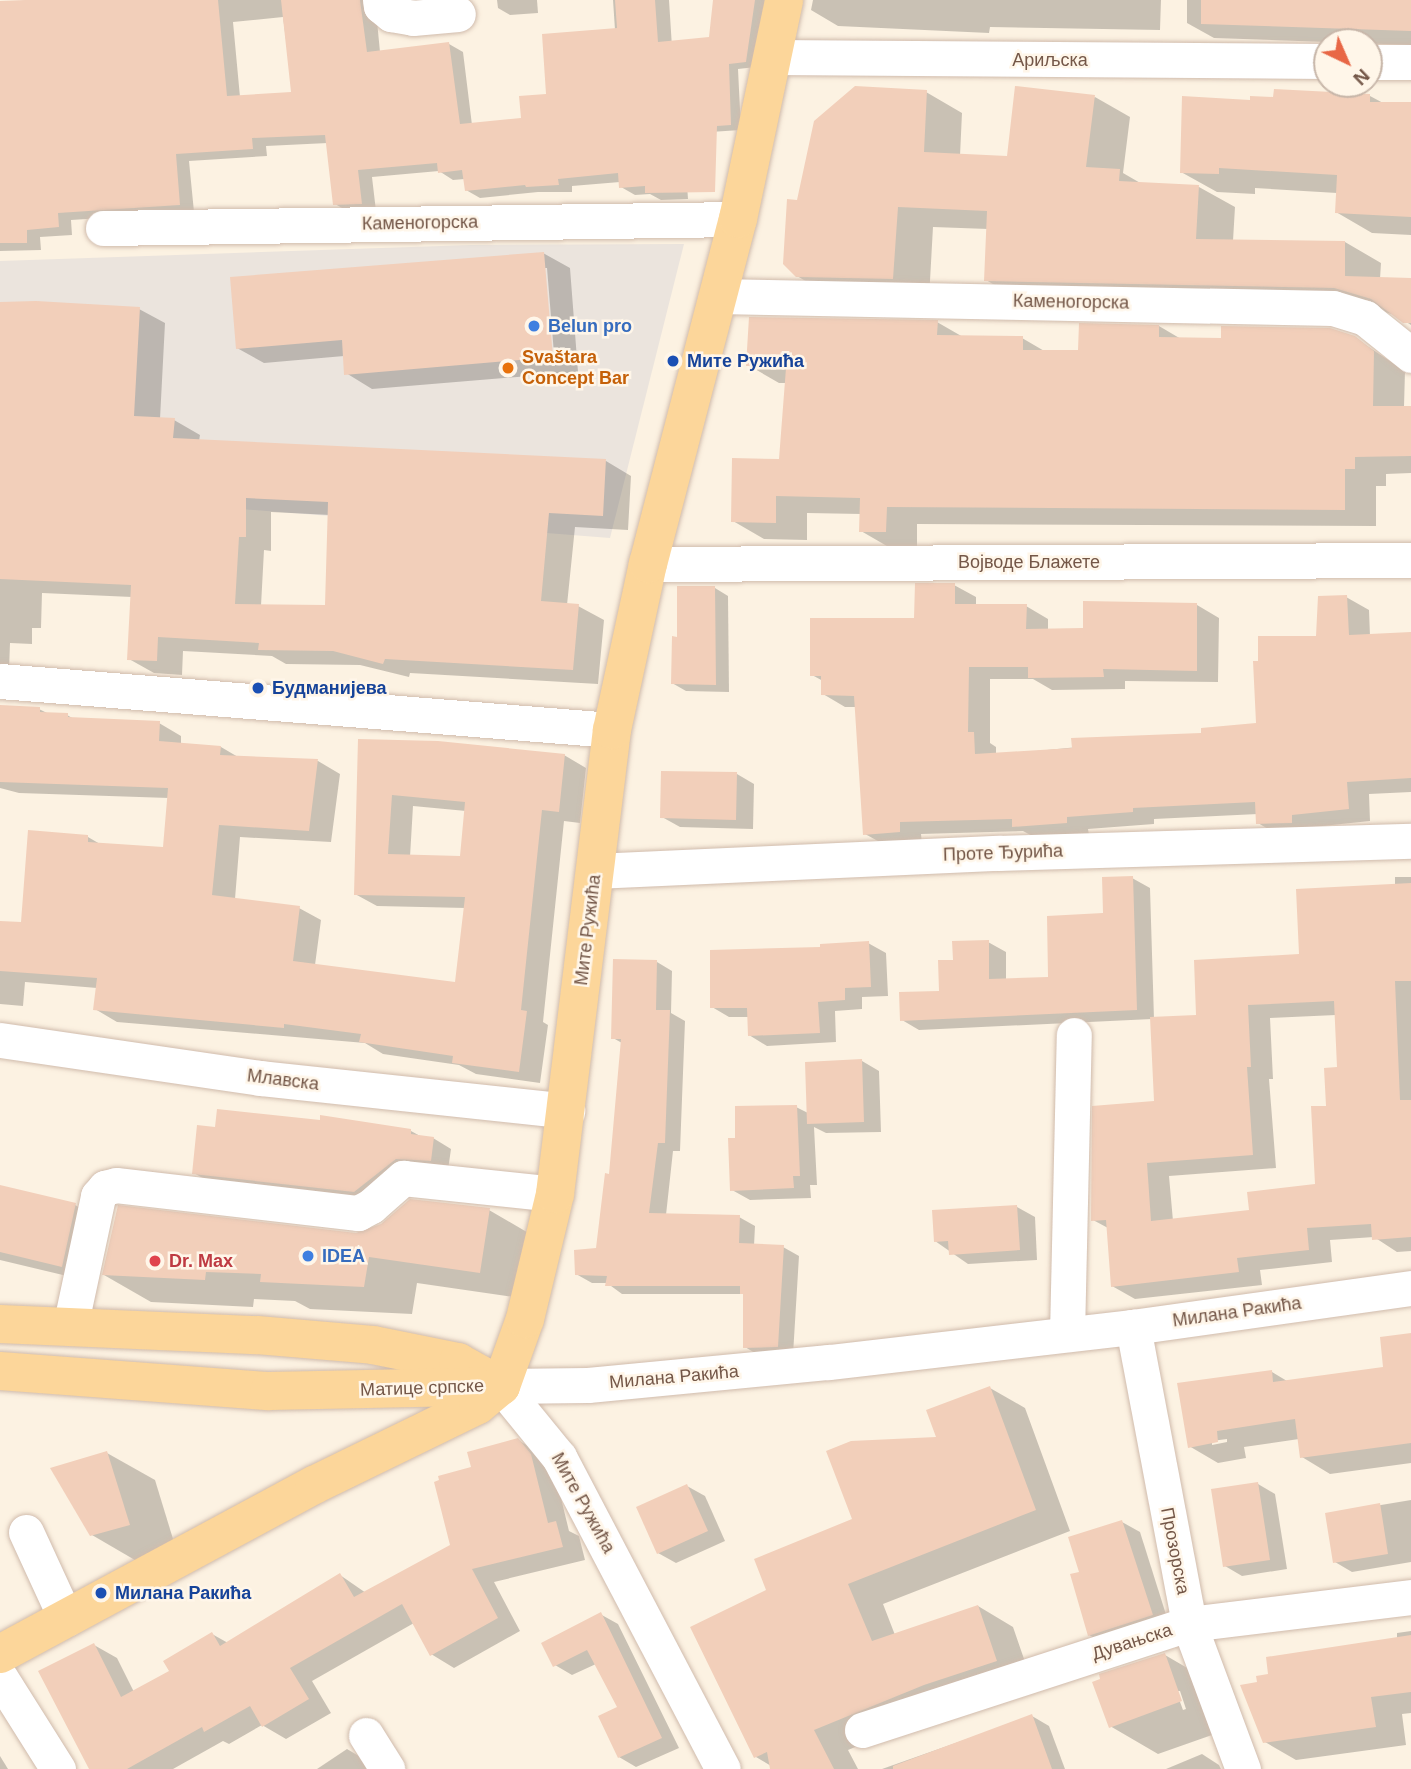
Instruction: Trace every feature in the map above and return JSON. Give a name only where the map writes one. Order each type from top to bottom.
[{"type":"main road","name":"Мите Ружића","points":[[501,1386],[525,1319],[555,1194],[612,730],[648,564],[738,219],[784,0]]},
{"type":"main road","name":"Матице српске","points":[[0,1324],[257,1335],[373,1345],[458,1362],[501,1386]]},
{"type":"main road","name":"Матице српске","points":[[0,1371],[268,1391],[501,1386]]},
{"type":"main road","points":[[0,1654],[314,1485],[478,1405],[501,1386]]},
{"type":"street","points":[[380,0],[381,6],[391,14],[413,18],[457,14]]},
{"type":"street","name":"Ариљска","points":[[773,57],[1313,61]]},
{"type":"street","points":[[1383,62],[1411,62]]},
{"type":"street","name":"Каменогорска","points":[[103,228],[738,219]]},
{"type":"street","name":"Каменогорска","points":[[717,296],[1333,308],[1365,318],[1411,355]]},
{"type":"street","name":"Војводе Блажете","points":[[648,564],[1411,560]]},
{"type":"street","points":[[0,681],[612,730]]},
{"type":"street","name":"Проте Ђурића","points":[[595,871],[998,852],[1411,841]]},
{"type":"street","points":[[1067,1334],[1074,1035]]},
{"type":"street","name":"Млавска","points":[[0,1041],[260,1078],[567,1111]]},
{"type":"street","points":[[70,1327],[98,1196],[105,1188],[116,1185],[358,1213],[372,1206],[403,1178],[555,1194]]},
{"type":"street","name":"Милана Ракића","points":[[501,1386],[587,1385],[707,1374],[1133,1327],[1411,1288]]},
{"type":"street","name":"Прозорска","points":[[1133,1327],[1189,1624],[1243,1769]]},
{"type":"street","name":"Мите Ружића","points":[[501,1386],[537,1427],[565,1468],[723,1769]]},
{"type":"street","points":[[26,1532],[66,1619]]},
{"type":"street","name":"Дувањска","points":[[862,1730],[1189,1624],[1411,1597]]},
{"type":"street","points":[[0,1677],[58,1769]]},
{"type":"street","points":[[366,1735],[387,1769]]},
{"type":"shaded area","points":[[684,244],[610,538],[0,490],[0,261],[471,245]]},
{"type":"building","points":[[218,0],[227,96],[291,92],[281,0],[360,0],[367,52],[449,42],[460,124],[521,118],[519,96],[546,94],[542,34],[617,28],[615,0],[655,0],[658,42],[709,37],[713,0],[755,0],[746,62],[729,64],[731,125],[717,126],[715,192],[645,193],[645,186],[619,188],[618,173],[558,179],[559,185],[525,185],[465,191],[462,170],[438,173],[437,163],[358,170],[362,204],[333,205],[325,135],[252,138],[253,149],[176,154],[180,205],[58,213],[59,227],[27,230],[27,243],[0,243],[0,1]]},
{"type":"building","points":[[1201,0],[1411,0],[1411,31],[1201,24]]},
{"type":"building","points":[[855,86],[927,90],[924,152],[1007,156],[1015,86],[1095,95],[1086,167],[1120,169],[1119,181],[1199,185],[1196,239],[1345,241],[1345,276],[1411,278],[1411,323],[1403,323],[1371,299],[1334,288],[984,281],[987,211],[898,207],[893,279],[796,277],[783,264],[787,199],[797,200],[814,121]]},
{"type":"building","points":[[1274,89],[1313,91],[1313,98],[1370,98],[1370,102],[1411,102],[1411,217],[1335,213],[1337,175],[1219,168],[1219,174],[1180,173],[1182,96],[1250,100],[1250,96],[1273,97]]},
{"type":"building","points":[[544,252],[553,357],[344,375],[342,340],[236,349],[230,277]]},
{"type":"building","points":[[36,301],[140,307],[134,416],[175,418],[173,438],[606,459],[603,516],[549,513],[541,601],[579,604],[573,670],[385,659],[383,664],[333,651],[258,650],[259,643],[158,637],[157,661],[127,660],[131,585],[0,579],[0,302]],"holes":[[[246,498],[328,502],[325,605],[235,604],[239,537],[246,537]]]},
{"type":"building","points":[[749,317],[938,320],[937,335],[1023,336],[1023,350],[1078,350],[1079,323],[1159,325],[1159,337],[1221,338],[1221,326],[1330,328],[1355,336],[1374,351],[1373,406],[1411,406],[1411,456],[1355,457],[1355,469],[1345,469],[1345,510],[887,507],[886,532],[859,532],[860,498],[776,496],[776,523],[731,522],[732,458],[779,459],[786,368],[746,366]]},
{"type":"building","points":[[915,583],[955,583],[955,604],[1027,604],[1026,629],[1083,628],[1083,601],[1197,603],[1197,671],[1103,669],[1104,677],[1028,678],[1028,667],[969,667],[968,732],[974,732],[975,754],[1072,748],[1071,738],[1201,733],[1201,728],[1256,723],[1253,661],[1258,661],[1258,636],[1316,636],[1318,596],[1347,595],[1349,635],[1411,632],[1411,778],[1347,782],[1349,809],[1292,815],[1292,823],[1256,824],[1255,802],[1133,808],[1133,812],[1067,817],[1067,823],[1012,827],[1012,819],[900,822],[900,832],[863,835],[854,696],[821,695],[821,676],[810,676],[810,618],[914,618]]},
{"type":"building","points":[[677,586],[715,586],[716,685],[671,684],[672,636],[677,637]]},
{"type":"building","points":[[0,705],[40,707],[40,712],[68,713],[68,717],[160,721],[159,741],[221,746],[220,755],[318,759],[309,831],[219,825],[212,895],[300,906],[293,961],[455,982],[465,897],[354,895],[358,739],[438,741],[565,754],[559,812],[542,810],[521,1010],[527,1011],[519,1072],[452,1063],[453,1056],[359,1042],[361,1034],[284,1024],[284,1028],[93,1010],[97,978],[0,971],[0,921],[21,922],[28,830],[88,835],[88,842],[163,847],[168,788],[0,782]],"holes":[[[392,795],[465,802],[460,856],[388,854]]]},
{"type":"building","points":[[661,771],[737,772],[736,820],[660,818]]},
{"type":"building","points":[[1133,876],[1137,1010],[900,1021],[899,992],[939,991],[938,960],[953,960],[952,941],[989,940],[989,979],[1048,977],[1047,916],[1103,913],[1102,877]]},
{"type":"building","points":[[1411,883],[1411,981],[1395,981],[1400,1100],[1411,1100],[1411,1237],[1372,1240],[1371,1224],[1307,1228],[1309,1250],[1237,1258],[1239,1272],[1111,1287],[1106,1220],[1091,1221],[1092,1106],[1154,1101],[1150,1017],[1196,1015],[1194,960],[1299,954],[1296,889]],"holes":[[[1334,1001],[1337,1067],[1324,1068],[1326,1106],[1311,1106],[1315,1184],[1247,1192],[1249,1210],[1151,1221],[1147,1163],[1253,1155],[1247,1067],[1251,1067],[1248,1005]]]},
{"type":"building","points":[[869,941],[871,987],[845,988],[845,1000],[818,1002],[820,1033],[748,1036],[747,1008],[710,1008],[710,950],[820,947],[820,944]]},
{"type":"building","points":[[613,959],[657,960],[656,1010],[670,1010],[665,1143],[658,1143],[649,1213],[740,1215],[739,1243],[784,1245],[778,1347],[743,1348],[743,1294],[740,1294],[740,1286],[605,1286],[607,1276],[575,1275],[574,1250],[596,1248],[605,1173],[609,1174],[621,1039],[611,1039]]},
{"type":"building","points":[[862,1059],[864,1122],[807,1124],[805,1062]]},
{"type":"building","points":[[797,1105],[800,1176],[793,1176],[794,1188],[730,1191],[728,1138],[735,1138],[735,1106]]},
{"type":"building","points":[[217,1109],[320,1120],[320,1115],[411,1129],[411,1134],[434,1137],[431,1161],[396,1159],[354,1192],[192,1174],[197,1125],[215,1127]]},
{"type":"building","points":[[0,1185],[76,1203],[62,1267],[0,1252]]},
{"type":"building","points":[[410,1199],[490,1208],[480,1273],[369,1257],[364,1287],[260,1282],[261,1274],[206,1272],[205,1280],[102,1275],[118,1205],[356,1233],[381,1224]]},
{"type":"building","points":[[1017,1205],[1020,1250],[949,1255],[948,1241],[934,1242],[932,1210]]},
{"type":"building","points":[[1411,1333],[1411,1443],[1300,1458],[1295,1419],[1217,1431],[1218,1442],[1188,1448],[1177,1383],[1272,1370],[1273,1382],[1383,1367],[1380,1337]]},
{"type":"building","points":[[990,1386],[1036,1510],[848,1584],[872,1641],[978,1605],[997,1661],[924,1685],[814,1730],[834,1769],[770,1769],[767,1752],[754,1758],[690,1627],[766,1590],[754,1559],[852,1519],[826,1451],[851,1441],[936,1437],[926,1410]]},
{"type":"building","points":[[518,1438],[531,1454],[548,1523],[556,1521],[563,1547],[472,1569],[498,1618],[430,1656],[402,1604],[290,1668],[309,1699],[262,1727],[250,1706],[204,1732],[202,1727],[127,1769],[89,1769],[38,1671],[94,1643],[121,1697],[169,1671],[163,1661],[212,1632],[220,1646],[340,1573],[354,1597],[450,1545],[434,1482],[439,1480],[438,1476],[471,1467],[467,1452]]},
{"type":"building","points":[[107,1451],[130,1525],[90,1536],[50,1468]]},
{"type":"building","points":[[1258,1482],[1270,1560],[1223,1567],[1211,1489]]},
{"type":"building","points":[[687,1484],[708,1531],[657,1554],[636,1507]]},
{"type":"building","points":[[1380,1503],[1388,1554],[1333,1563],[1325,1513]]},
{"type":"building","points":[[1122,1520],[1153,1615],[1088,1636],[1070,1574],[1079,1572],[1068,1537]]},
{"type":"building","points":[[601,1612],[662,1738],[618,1758],[598,1716],[617,1707],[587,1650],[553,1667],[541,1643]]},
{"type":"building","points":[[1411,1635],[1411,1692],[1371,1697],[1376,1727],[1263,1743],[1240,1685],[1257,1682],[1256,1676],[1268,1674],[1266,1657]]},
{"type":"building","points":[[1165,1653],[1182,1701],[1109,1728],[1092,1682],[1100,1679],[1099,1674]]},
{"type":"building","points":[[1032,1714],[1052,1769],[893,1769],[893,1766]]},
{"type":"place","name":"Belun pro","points":[[534,326]]},
{"type":"place","name":"Мите Ружића","points":[[673,361]]},
{"type":"place","name":"Svaštara Concept Bar","points":[[508,368]]},
{"type":"place","name":"Будманијева","points":[[258,688]]},
{"type":"place","name":"IDEA","points":[[308,1256]]},
{"type":"place","name":"Dr. Max","points":[[155,1261]]},
{"type":"place","name":"Милана Ракића","points":[[101,1593]]}]
